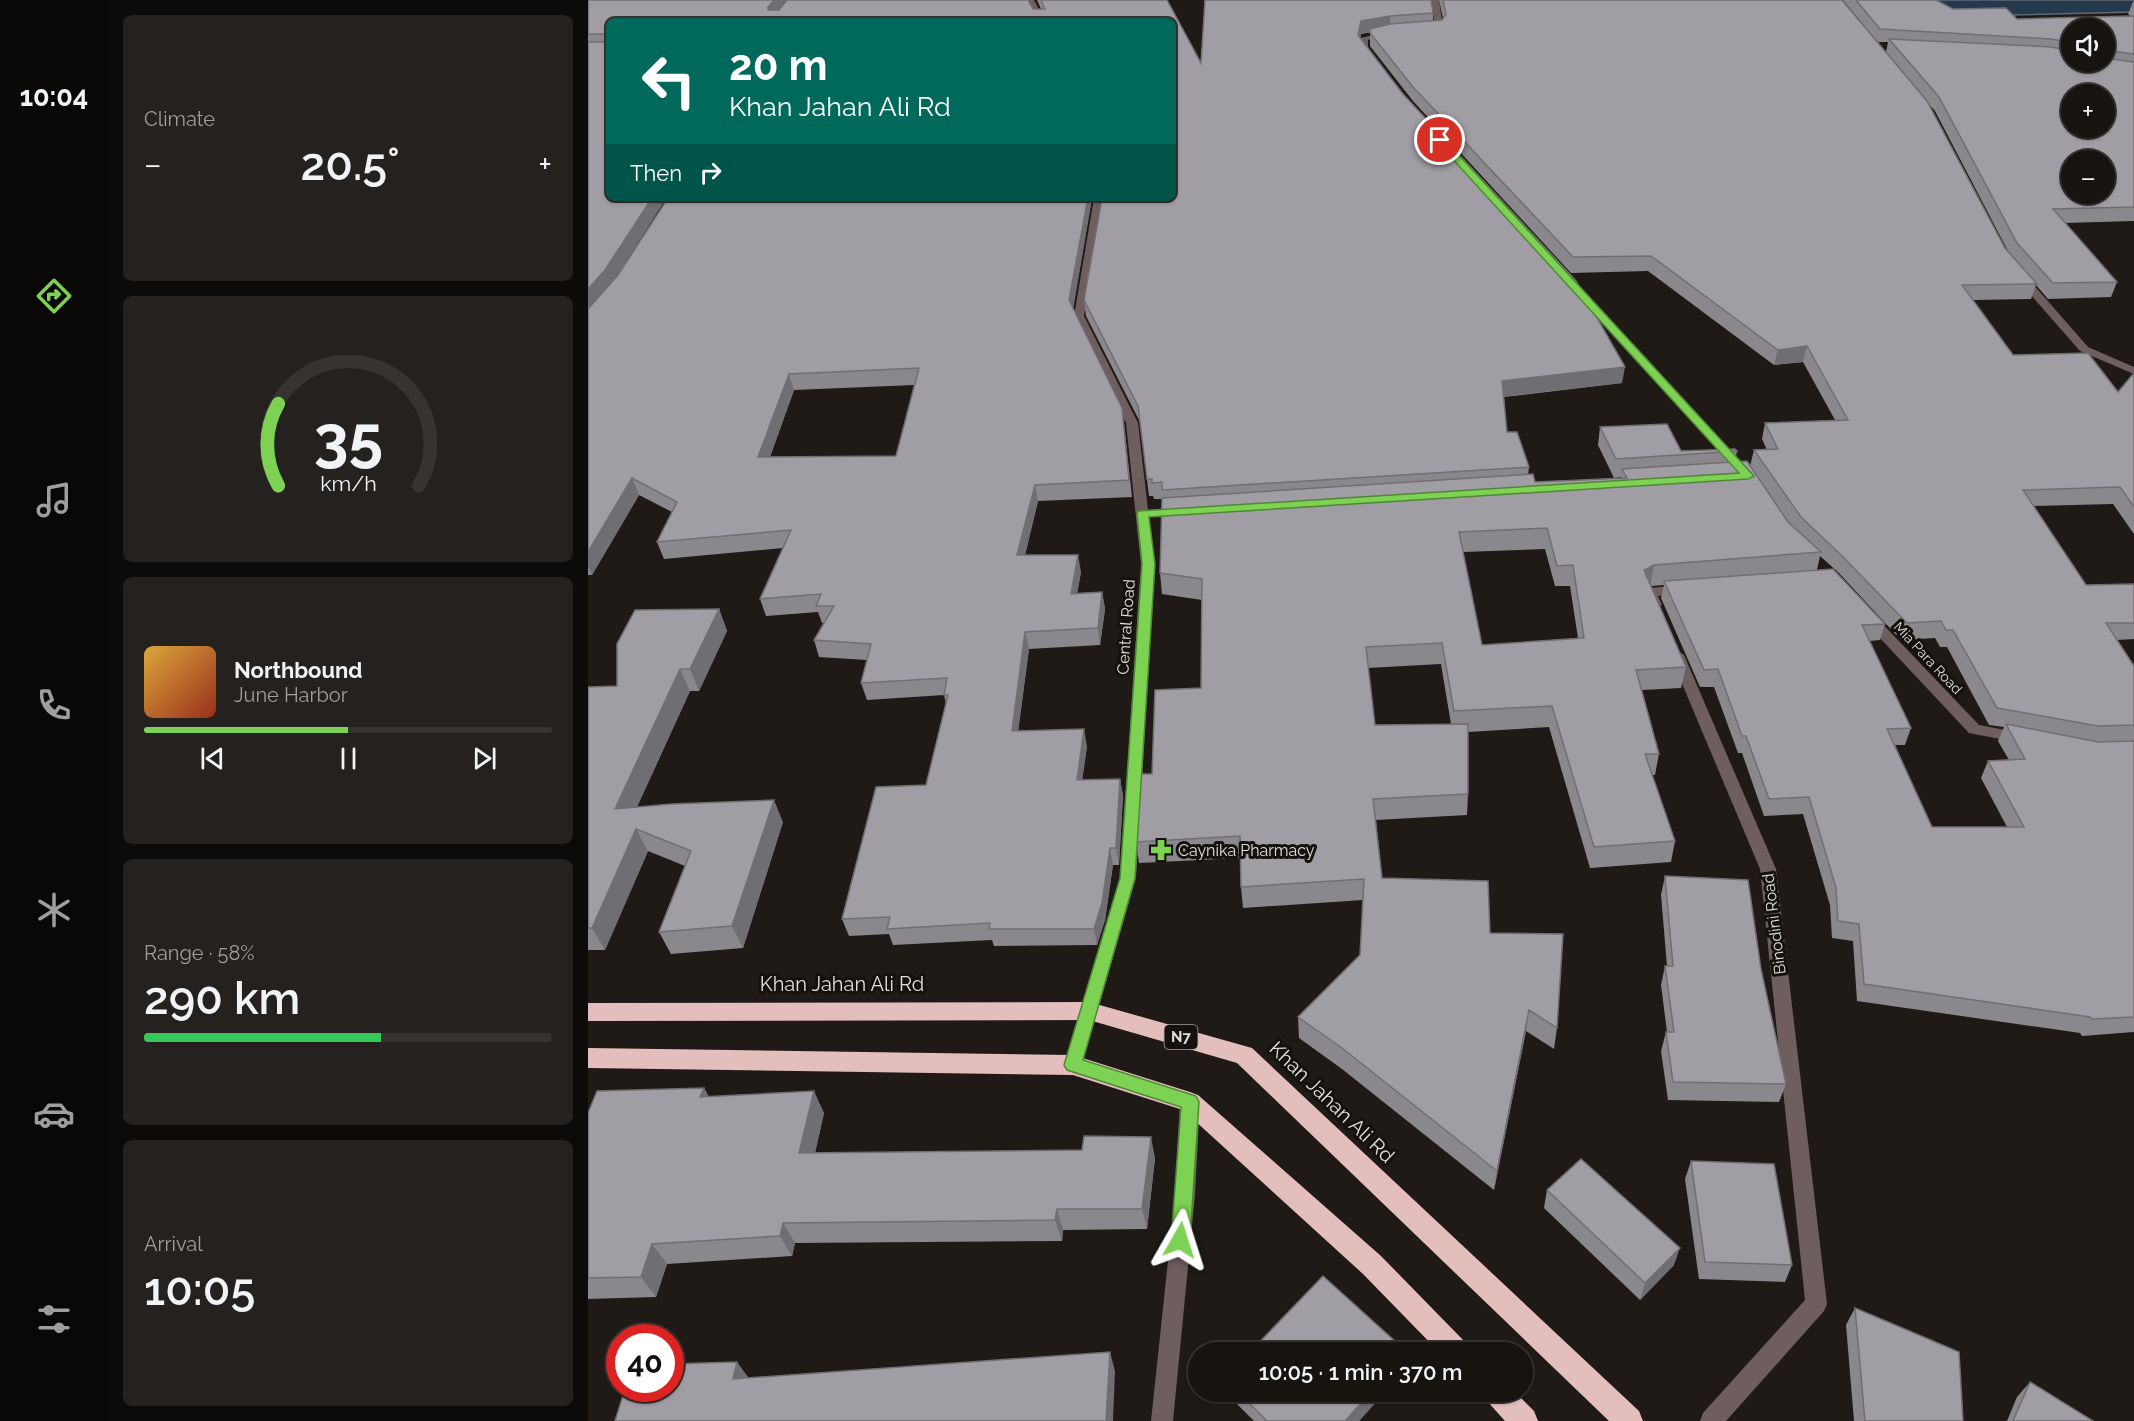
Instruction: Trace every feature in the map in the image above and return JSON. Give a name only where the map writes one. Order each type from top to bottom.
[{"type":"highway","name":"Khan Jahan Ali Rd","points":[[588,1012],[1089,1011],[1244,1055],[1629,1421]]},
{"type":"highway","points":[[588,1058],[1073,1065],[1190,1102],[1372,1265],[1447,1342]]},
{"type":"highway","points":[[1506,1402],[1524,1421]]},
{"type":"street","points":[[1030,0],[1039,18]]},
{"type":"street","points":[[1419,32],[1437,30],[1439,27],[1436,0]]},
{"type":"street","points":[[1383,72],[1364,47],[1364,38],[1400,33]]},
{"type":"street","name":"Central Road","points":[[1073,1065],[1128,878],[1148,564],[1132,423],[1078,316],[1098,201]]},
{"type":"street","points":[[2014,269],[2084,349],[2134,371]]},
{"type":"street","points":[[1570,281],[1746,479]]},
{"type":"street","points":[[1143,514],[1190,511]]},
{"type":"street","name":"Binodini Road","points":[[1695,588],[1650,592],[1768,869],[1816,1304],[1711,1421]]},
{"type":"street","name":"Mia Para Road","points":[[1864,612],[1974,729],[2032,740]]},
{"type":"street","points":[[1162,1421],[1185,1195],[1190,1102]]},
{"type":"water","points":[[1910,0],[2134,0],[2134,12],[1929,17]]},
{"type":"building","points":[[588,0],[774,0],[768,10],[779,10],[787,0],[1028,0],[1033,9],[1045,9],[1041,0],[1167,0],[1201,63],[1205,0],[1431,0],[1433,13],[1361,21],[1358,35],[1403,94],[1576,281],[1625,367],[1502,381],[1507,432],[1517,432],[1529,467],[1162,490],[1162,482],[1152,483],[1152,479],[1147,479],[1138,406],[1084,300],[1101,201],[1176,201],[1176,18],[606,18],[606,35],[588,34]]},
{"type":"building","points":[[1443,0],[1842,0],[1927,101],[2005,248],[2037,284],[1962,285],[2013,355],[2088,353],[2118,392],[2134,373],[2134,507],[2120,487],[2023,490],[2086,585],[2134,584],[2134,623],[2106,623],[2134,666],[2134,725],[2098,726],[1997,708],[1953,630],[1946,630],[1941,621],[1907,623],[1801,517],[1754,450],[1778,449],[1765,423],[1848,420],[1807,346],[1778,350],[1651,256],[1573,257],[1413,87],[1370,33],[1370,29],[1390,24],[1442,20],[1446,14]]},
{"type":"building","points":[[1856,0],[1936,0],[1953,9],[2006,8],[2017,19],[2134,16],[2134,54],[2115,51],[2115,18],[2061,18],[2061,41],[1880,29]]},
{"type":"building","points":[[606,38],[606,201],[650,201],[605,270],[588,289],[588,42],[604,42]]},
{"type":"building","points":[[1889,39],[2052,47],[2061,49],[2061,72],[2115,72],[2115,59],[2134,62],[2134,207],[2053,209],[2117,282],[2053,283],[2017,243],[1939,97]]},
{"type":"building","points":[[666,201],[1087,201],[1069,300],[1122,408],[1129,480],[1035,485],[1017,555],[1078,555],[1071,594],[1102,592],[1098,628],[1025,632],[1012,731],[1084,729],[1077,780],[1120,779],[1116,848],[1110,848],[1102,903],[1094,929],[989,929],[990,923],[887,929],[890,917],[842,919],[876,787],[926,785],[948,695],[944,695],[947,678],[861,683],[871,644],[814,640],[834,606],[816,606],[821,594],[760,599],[791,530],[657,542],[677,502],[632,478],[588,552],[588,309],[618,275]],"holes":[[[919,368],[896,456],[758,457],[789,374]]]},
{"type":"building","points":[[1667,424],[1681,451],[1735,449],[1737,451],[1616,459],[1600,427]]},
{"type":"building","points":[[1747,461],[1788,522],[1821,552],[1654,565],[1644,570],[1686,667],[1636,670],[1659,754],[1645,754],[1675,841],[1594,847],[1552,706],[1454,711],[1442,643],[1366,647],[1375,725],[1468,724],[1468,794],[1373,799],[1382,878],[1488,881],[1490,933],[1563,934],[1557,1028],[1529,1010],[1497,1171],[1342,1048],[1298,1017],[1360,955],[1364,879],[1241,887],[1240,836],[1136,842],[1140,774],[1152,774],[1155,690],[1201,688],[1202,579],[1160,573],[1162,498],[1533,474],[1535,482],[1627,478],[1622,469]],"holes":[[[1547,528],[1557,566],[1573,565],[1584,638],[1482,645],[1459,532]]]},
{"type":"building","points":[[1833,569],[1885,624],[1862,625],[1911,728],[1887,729],[1932,827],[2024,827],[1988,761],[2025,759],[2006,724],[2098,742],[2134,741],[2134,1017],[2092,1019],[1864,984],[1859,924],[1838,921],[1836,888],[1809,797],[1769,799],[1746,736],[1742,736],[1718,669],[1704,670],[1664,581]]},
{"type":"building","points":[[719,609],[690,669],[680,669],[615,809],[774,800],[732,926],[659,932],[691,851],[636,829],[592,928],[588,928],[588,687],[617,686],[617,644],[635,610]]},
{"type":"building","points":[[1665,876],[1748,880],[1761,969],[1786,1084],[1673,1082],[1666,1032],[1674,1032],[1665,966],[1673,966]]},
{"type":"building","points":[[704,1088],[700,1097],[814,1091],[799,1153],[1082,1150],[1084,1136],[1151,1137],[1142,1209],[1057,1209],[1055,1220],[783,1223],[780,1236],[652,1244],[641,1277],[588,1278],[588,1113],[597,1091]]},
{"type":"building","points":[[1581,1159],[1680,1248],[1645,1283],[1547,1190]]},
{"type":"building","points":[[1691,1161],[1774,1164],[1792,1265],[1705,1262]]},
{"type":"building","points":[[1323,1276],[1396,1342],[1260,1342]]},
{"type":"building","points":[[1855,1308],[1959,1352],[1963,1421],[1865,1421]]},
{"type":"building","points":[[1110,1352],[1106,1421],[615,1421],[621,1402],[684,1402],[684,1364],[737,1362],[733,1379]]},
{"type":"building","points":[[2030,1382],[2093,1421],[2013,1421]]},
{"type":"building","points":[[1248,1402],[1362,1402],[1345,1421],[1267,1421]]},
{"type":"place","name":"Caynika Pharmacy","points":[[1161,850]]},
{"type":"route","points":[[1180,1240],[1190,1102],[1073,1065],[1128,878],[1148,564],[1143,514],[1748,476],[1440,140]]}]
